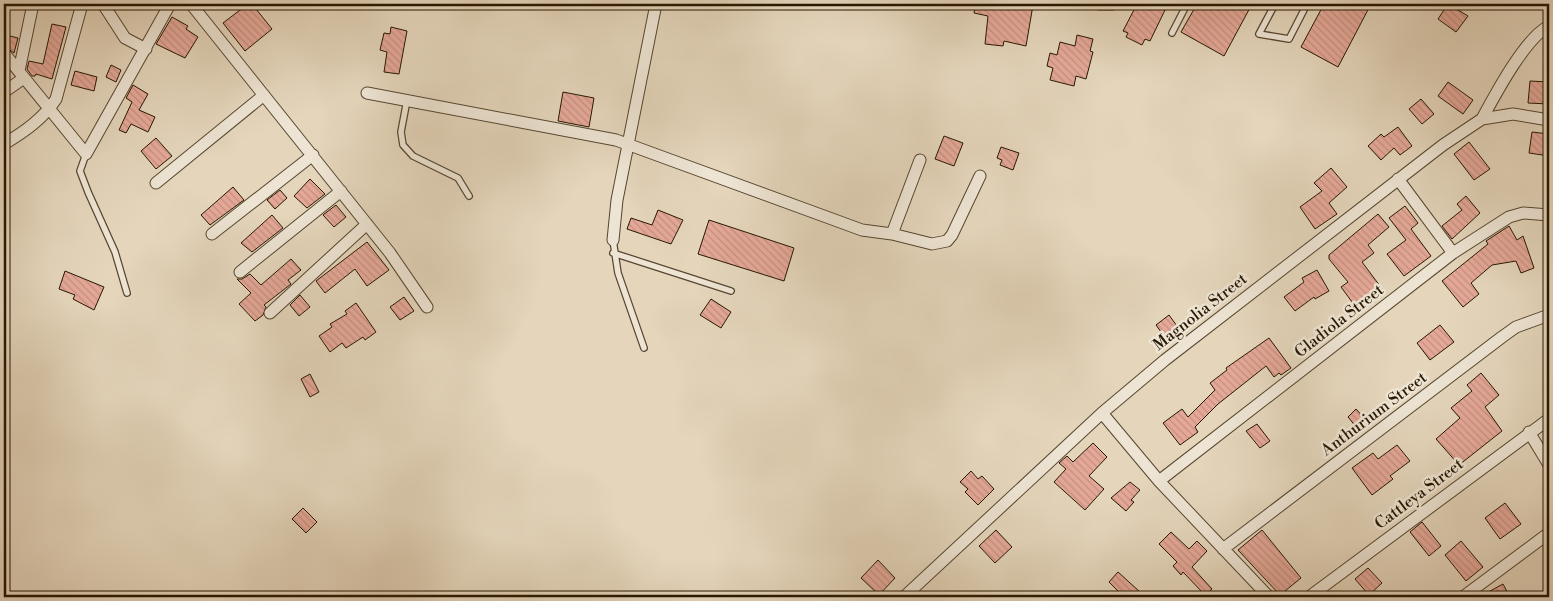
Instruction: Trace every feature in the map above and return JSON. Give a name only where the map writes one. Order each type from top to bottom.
[{"type":"street","points":[[4,92],[22,75],[33,4]]},
{"type":"street","points":[[4,144],[25,131],[50,109],[60,89],[82,4]]},
{"type":"street","points":[[103,4],[125,38],[146,50]]},
{"type":"street","points":[[4,53],[86,154],[146,50],[170,4]]},
{"type":"street","points":[[191,4],[367,224],[404,272],[427,307]]},
{"type":"street","points":[[612,240],[617,200],[656,4]]},
{"type":"street","points":[[1099,4],[1113,4]]},
{"type":"street","points":[[1482,119],[1499,87],[1532,41],[1549,26]]},
{"type":"street","points":[[367,92],[606,138],[628,144],[846,226],[892,234],[932,244],[947,241],[952,235],[980,176]]},
{"type":"street","points":[[156,182],[264,95]]},
{"type":"street","name":"Magnolia Street","points":[[904,597],[1102,413],[1165,360],[1398,179],[1482,119],[1513,114],[1549,120]]},
{"type":"street","points":[[212,234],[313,155]]},
{"type":"street","points":[[892,234],[920,160]]},
{"type":"street","points":[[1398,179],[1453,253]]},
{"type":"street","points":[[240,272],[341,191]]},
{"type":"street","name":"Gladiola Street","points":[[1159,481],[1453,253],[1510,217],[1523,213],[1549,215]]},
{"type":"street","points":[[270,313],[367,224]]},
{"type":"street","name":"Anthurium Street","points":[[1223,548],[1502,337],[1516,327],[1549,315]]},
{"type":"street","points":[[1102,413],[1159,481],[1269,597]]},
{"type":"street","name":"Cattleya Street","points":[[1308,597],[1528,432],[1549,419]]},
{"type":"street","points":[[1528,432],[1549,465]]},
{"type":"street","points":[[1463,597],[1549,533]]},
{"type":"lane","points":[[1172,33],[1187,4]]},
{"type":"lane","points":[[1275,4],[1259,34],[1289,39],[1307,4]]},
{"type":"lane","points":[[407,100],[401,132],[403,145],[412,156],[458,178],[470,196]]},
{"type":"lane","points":[[86,154],[80,170],[115,252],[127,293]]},
{"type":"lane","points":[[612,240],[613,253],[626,299],[644,348]]},
{"type":"lane","points":[[613,253],[731,291]]},
{"type":"building","points":[[248,4],[252,4],[272,29],[245,51],[223,23]]},
{"type":"building","points":[[976,4],[1033,5],[1026,46],[1004,41],[1003,46],[985,44],[988,16],[974,13]]},
{"type":"building","points":[[1137,4],[1149,10],[1153,4],[1165,10],[1150,41],[1145,39],[1142,45],[1126,37],[1128,33],[1123,31]]},
{"type":"building","points":[[1197,4],[1252,4],[1224,56],[1181,32]]},
{"type":"building","points":[[1324,4],[1371,4],[1338,67],[1301,47]]},
{"type":"building","points":[[1448,4],[1468,16],[1456,32],[1438,19]]},
{"type":"building","points":[[172,17],[188,26],[186,29],[198,37],[185,58],[156,44]]},
{"type":"building","points":[[52,24],[66,27],[52,79],[36,74],[32,76],[27,69],[29,61],[43,64]]},
{"type":"building","points":[[391,27],[407,31],[399,74],[384,72],[387,52],[380,50],[384,33],[390,34]]},
{"type":"building","points":[[6,35],[18,38],[14,53],[4,46]]},
{"type":"building","points":[[1077,35],[1093,39],[1090,51],[1093,52],[1086,79],[1076,76],[1074,86],[1050,80],[1053,68],[1047,66],[1050,53],[1057,55],[1060,42],[1075,46]]},
{"type":"building","points":[[111,65],[121,70],[116,82],[106,77]]},
{"type":"building","points":[[75,71],[97,77],[94,91],[71,85]]},
{"type":"building","points":[[1530,81],[1549,82],[1549,104],[1528,103]]},
{"type":"building","points":[[1448,82],[1473,100],[1463,114],[1438,96]]},
{"type":"building","points":[[133,85],[148,94],[139,110],[155,117],[148,132],[131,124],[126,133],[119,130],[132,102],[126,98]]},
{"type":"building","points":[[563,92],[594,98],[589,127],[558,121]]},
{"type":"building","points":[[1421,99],[1434,114],[1422,124],[1409,109]]},
{"type":"building","points":[[1398,127],[1412,146],[1400,155],[1394,148],[1381,160],[1368,146],[1381,134],[1384,137]]},
{"type":"building","points":[[1532,132],[1549,134],[1549,156],[1529,153]]},
{"type":"building","points":[[944,136],[963,143],[954,166],[935,159]]},
{"type":"building","points":[[156,138],[172,156],[156,169],[141,151]]},
{"type":"building","points":[[1469,142],[1490,169],[1474,180],[1454,154]]},
{"type":"building","points":[[1001,147],[1019,153],[1013,170],[1000,165],[1002,160],[997,158]]},
{"type":"building","points":[[1331,168],[1347,187],[1329,203],[1337,214],[1315,229],[1300,207],[1322,191],[1314,183]]},
{"type":"building","points":[[310,179],[325,194],[307,208],[294,196]]},
{"type":"building","points":[[233,187],[244,200],[210,225],[201,215]]},
{"type":"building","points":[[280,190],[287,198],[275,209],[267,200]]},
{"type":"building","points":[[1466,196],[1480,213],[1452,239],[1442,226],[1462,210],[1457,204]]},
{"type":"building","points":[[336,205],[346,217],[334,227],[323,215]]},
{"type":"building","points":[[1405,206],[1418,223],[1411,229],[1431,256],[1404,276],[1387,254],[1406,240],[1389,218]]},
{"type":"building","points":[[658,210],[683,220],[671,244],[627,229],[631,218],[652,225]]},
{"type":"building","points":[[1378,214],[1389,227],[1368,245],[1374,253],[1362,262],[1383,290],[1358,310],[1341,287],[1348,282],[1329,259],[1329,255]]},
{"type":"building","points":[[272,215],[283,228],[252,252],[241,243]]},
{"type":"building","points":[[709,220],[794,248],[784,281],[698,254]]},
{"type":"building","points":[[1509,226],[1517,240],[1523,236],[1534,268],[1521,273],[1516,261],[1492,265],[1471,283],[1479,294],[1463,307],[1442,281],[1488,244],[1486,241]]},
{"type":"building","points":[[367,242],[389,270],[367,286],[355,269],[325,293],[316,281]]},
{"type":"building","points":[[291,259],[301,270],[288,280],[291,284],[264,305],[266,307],[263,315],[255,321],[239,304],[251,293],[237,279],[242,279],[250,274],[261,285]]},
{"type":"building","points":[[1317,270],[1329,291],[1315,299],[1314,297],[1295,311],[1284,297],[1304,282],[1302,278]]},
{"type":"building","points":[[65,271],[104,287],[94,310],[73,299],[75,295],[59,289]]},
{"type":"building","points":[[300,295],[310,307],[299,316],[290,305]]},
{"type":"building","points":[[404,297],[414,311],[400,320],[390,307]]},
{"type":"building","points":[[711,299],[731,312],[721,328],[700,315]]},
{"type":"building","points":[[356,303],[376,332],[365,340],[363,337],[346,348],[342,343],[330,352],[319,336],[332,327],[330,324],[347,314],[345,311]]},
{"type":"building","points":[[1169,315],[1177,326],[1164,336],[1156,325]]},
{"type":"building","points":[[1440,325],[1454,342],[1430,360],[1417,343]]},
{"type":"building","points":[[1269,338],[1291,368],[1281,375],[1279,373],[1274,377],[1266,366],[1218,404],[1195,427],[1198,432],[1180,445],[1163,423],[1182,409],[1188,417],[1215,390],[1210,383],[1227,370],[1226,368]]},
{"type":"building","points":[[1481,373],[1499,395],[1485,407],[1502,431],[1459,465],[1436,439],[1460,418],[1451,408],[1472,391],[1467,385]]},
{"type":"building","points":[[310,374],[319,392],[310,397],[301,379]]},
{"type":"building","points":[[1356,409],[1366,420],[1357,428],[1348,417]]},
{"type":"building","points":[[1257,424],[1270,441],[1260,448],[1246,431]]},
{"type":"building","points":[[1093,443],[1107,457],[1089,476],[1104,489],[1085,510],[1054,482],[1066,469],[1059,463],[1067,456],[1073,462]]},
{"type":"building","points":[[1397,445],[1410,461],[1390,476],[1393,479],[1372,495],[1352,468],[1373,453],[1378,459]]},
{"type":"building","points":[[971,471],[978,479],[982,476],[994,489],[978,505],[965,492],[968,489],[960,482]]},
{"type":"building","points":[[1130,482],[1140,490],[1131,500],[1134,502],[1126,511],[1111,498]]},
{"type":"building","points":[[1505,503],[1521,524],[1500,539],[1485,518]]},
{"type":"building","points":[[303,508],[317,522],[306,533],[292,519]]},
{"type":"building","points":[[1422,522],[1441,546],[1429,556],[1410,532]]},
{"type":"building","points":[[996,530],[1012,547],[995,563],[979,546]]},
{"type":"building","points":[[1262,530],[1301,578],[1280,595],[1238,550]]},
{"type":"building","points":[[1171,532],[1189,549],[1197,541],[1207,551],[1192,567],[1212,589],[1205,595],[1183,572],[1181,575],[1173,566],[1177,562],[1159,544]]},
{"type":"building","points":[[1461,541],[1483,567],[1466,581],[1445,555]]},
{"type":"building","points":[[878,560],[895,578],[879,595],[861,578]]},
{"type":"building","points":[[1368,568],[1382,583],[1369,595],[1355,579]]},
{"type":"building","points":[[1118,572],[1144,597],[1122,597],[1109,582]]},
{"type":"building","points":[[1503,584],[1510,597],[1479,597]]}]
